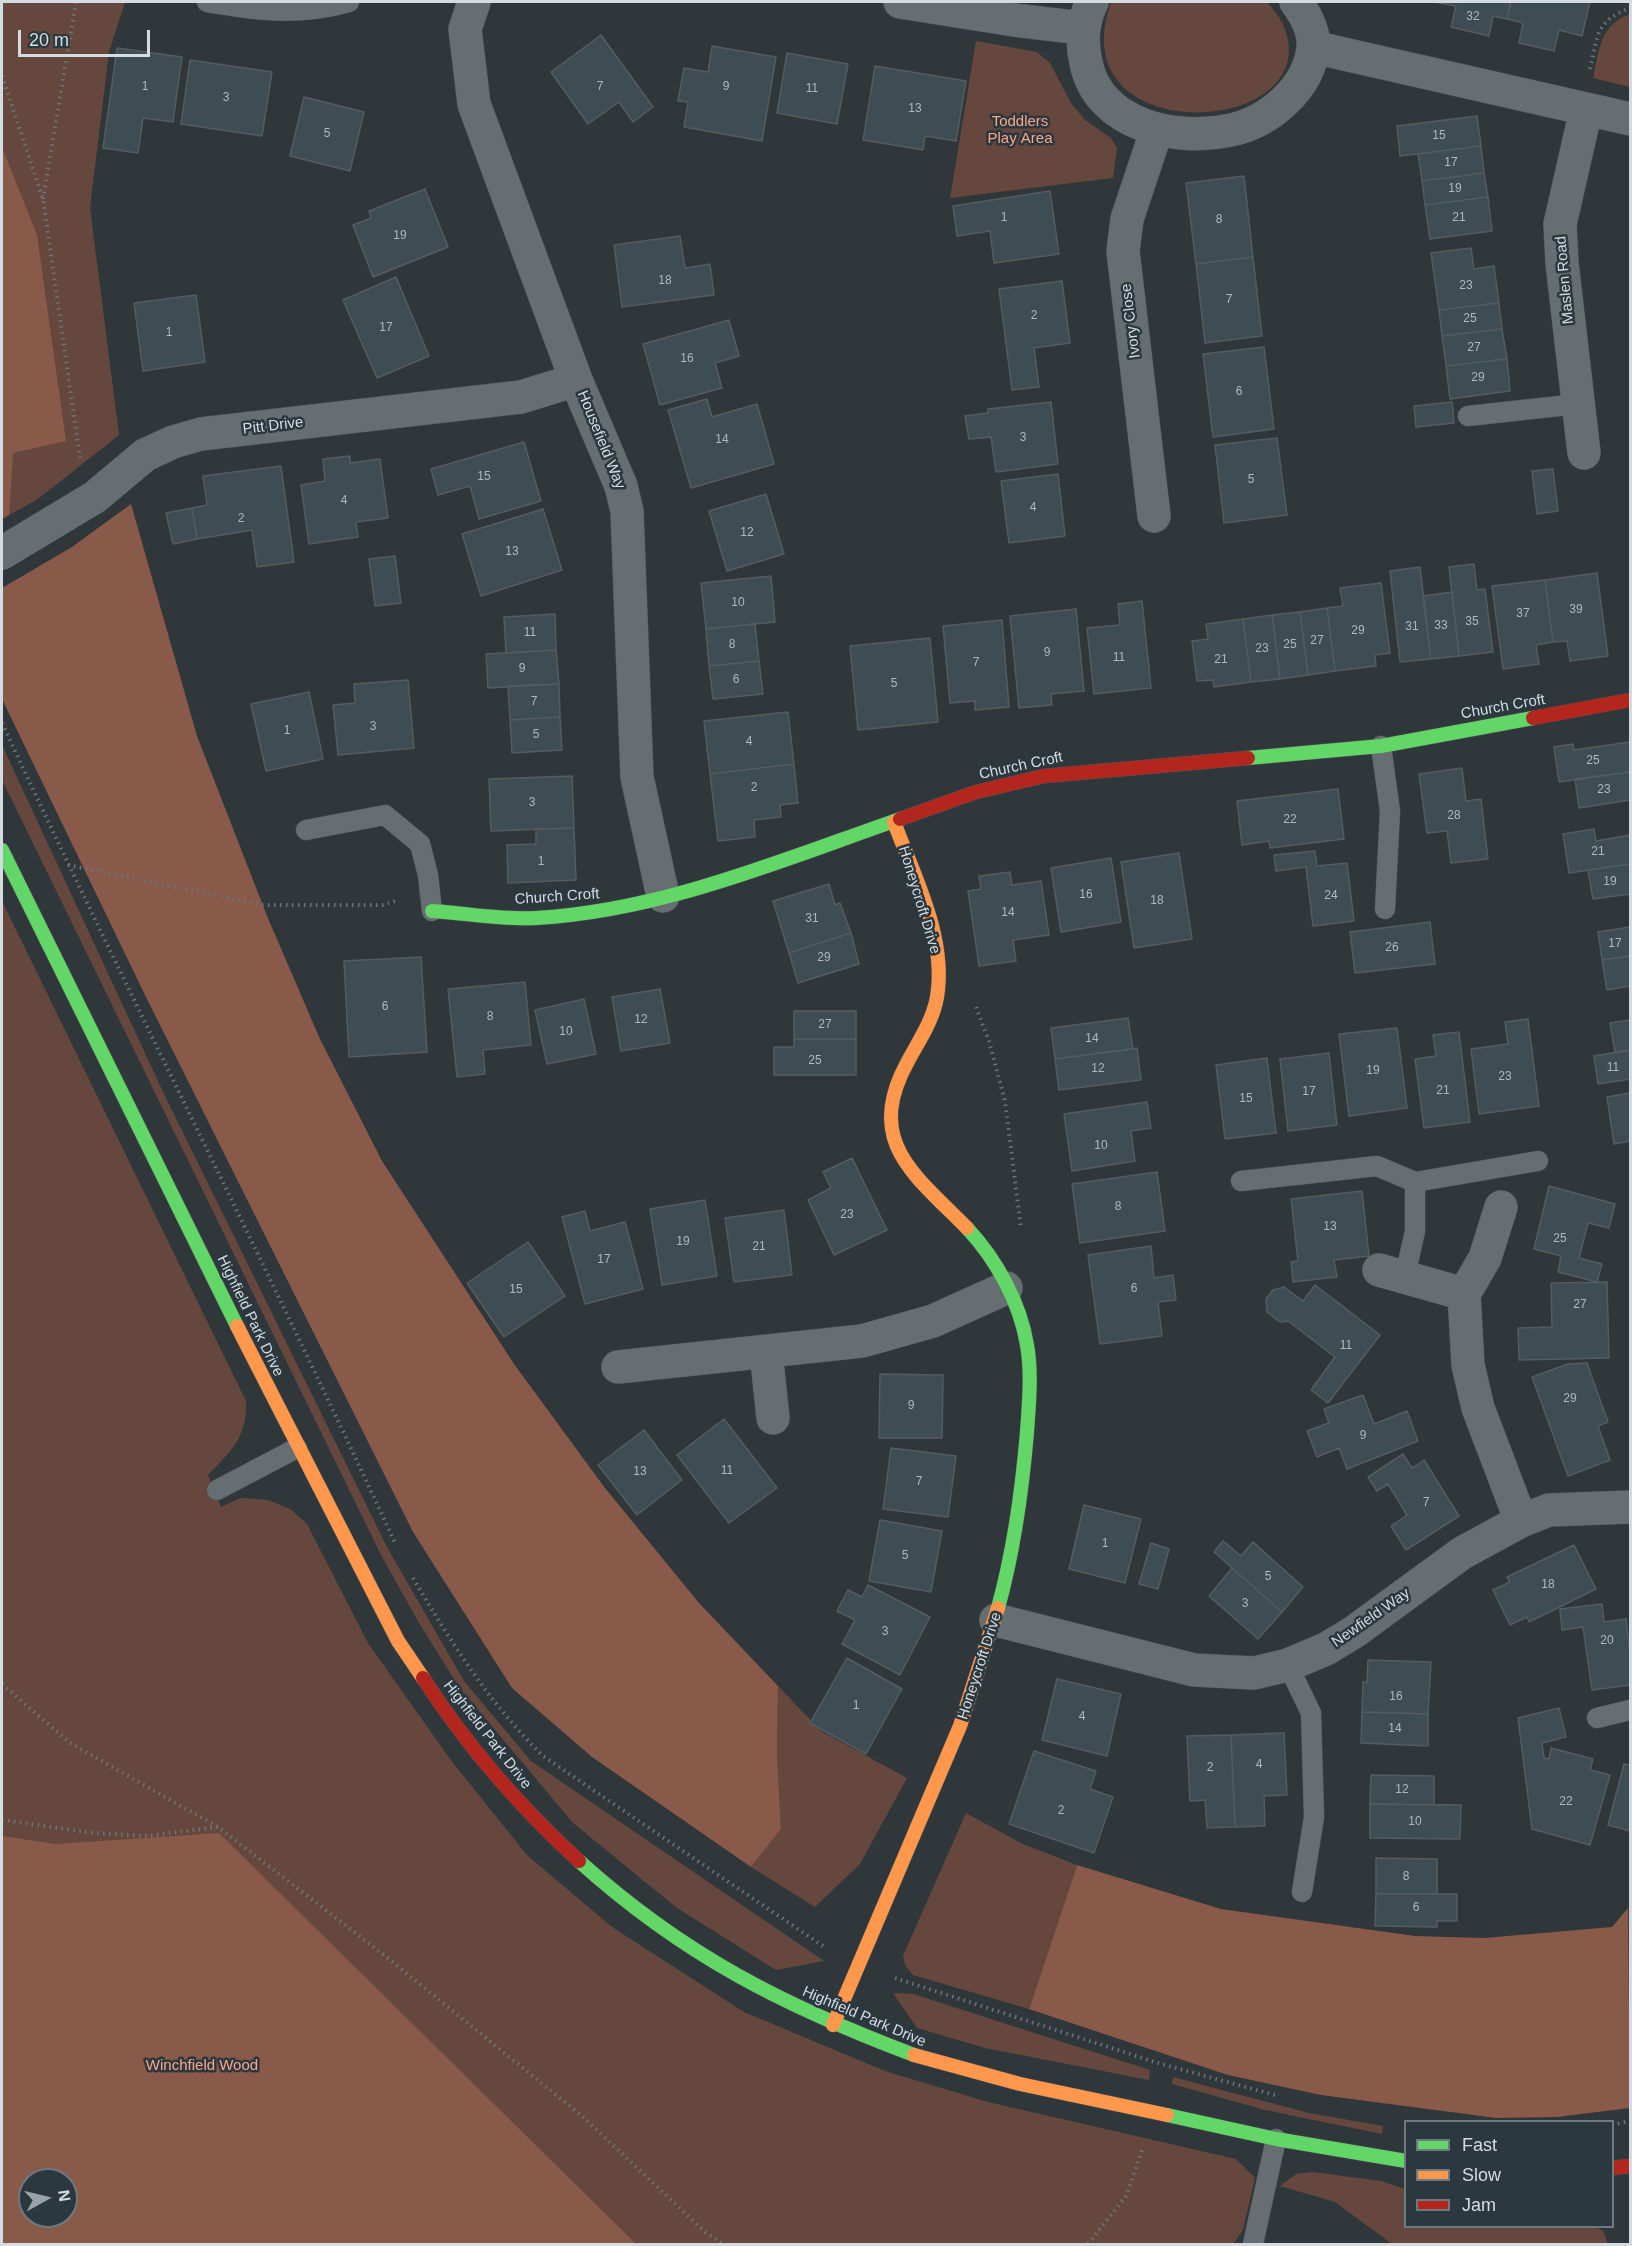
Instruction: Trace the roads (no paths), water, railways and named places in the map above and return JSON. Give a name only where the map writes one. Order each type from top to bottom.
[{"type":"street","name":"Housefield Way","points":[[474,2],[465,29],[468,73],[474,104],[576,380],[621,486],[627,511],[637,777],[663,896]]},
{"type":"street","points":[[900,2],[1087,15],[1088,72],[1098,94],[1115,111],[1134,122],[1183,133],[1233,130],[1276,108],[1290,95],[1305,74],[1313,47],[1311,29],[1296,2]]},
{"type":"street","points":[[1313,47],[1630,119]]},
{"type":"street","name":"Maslen Road","points":[[1584,109],[1560,224],[1562,263],[1584,453]]},
{"type":"street","name":"Ivory Close","points":[[1154,516],[1123,251],[1127,219],[1157,129]]},
{"type":"street","name":"Pitt Drive","points":[[2,553],[95,497],[145,455],[173,442],[201,434],[520,397],[576,380]]},
{"type":"street","name":"Church Croft","points":[[432,911],[534,918],[598,912],[713,884],[976,792],[1044,776],[1381,746],[1630,700]]},
{"type":"street","name":"Honeycroft Drive","points":[[833,2025],[960,1727],[996,1620],[1014,1542],[1027,1443],[1026,1338],[1006,1288],[986,1250],[899,1154],[890,1132],[889,1111],[897,1083],[930,1020],[937,999],[940,971],[927,918],[894,822]]},
{"type":"street","name":"Highfield Park Drive","points":[[2,850],[297,1448],[398,1641],[448,1717],[505,1788],[621,1899],[689,1948],[758,1989],[833,2025],[926,2060],[1020,2084],[1276,2139],[1404,2161]]},
{"type":"street","points":[[1501,1207],[1485,1258],[1464,1294],[1468,1365],[1478,1408],[1521,1521]]},
{"type":"street","points":[[1392,1273],[1464,1294]]},
{"type":"street","points":[[618,1367],[862,1341],[933,1321],[1006,1288]]},
{"type":"street","points":[[766,1352],[773,1418]]},
{"type":"street","name":"Newfield Way","points":[[996,1620],[1194,1670],[1222,1673],[1254,1672],[1288,1665],[1326,1649],[1354,1632],[1462,1553],[1521,1521],[1549,1510],[1630,1507]]},
{"type":"street","points":[[1614,2168],[1630,2166]]},
{"type":"lane","points":[[207,2],[284,13],[349,2]]},
{"type":"lane","points":[[1468,416],[1578,404]]},
{"type":"lane","points":[[1381,746],[1390,811],[1384,909]]},
{"type":"lane","points":[[306,830],[385,815],[420,844],[428,875],[432,911]]},
{"type":"lane","points":[[1241,1181],[1377,1166],[1415,1182],[1538,1161]]},
{"type":"lane","points":[[1392,1273],[1415,1231],[1415,1182]]},
{"type":"lane","points":[[217,1490],[297,1448]]},
{"type":"lane","points":[[1288,1665],[1311,1713],[1314,1817],[1302,1892]]},
{"type":"lane","points":[[1597,1719],[1630,1710]]},
{"type":"lane","points":[[1253,2244],[1276,2139]]},
{"type":"park label","name":"Toddlers Play Area","points":[[1020,130]]},
{"type":"park label","name":"Winchfield Wood","points":[[202,2066]]}]
